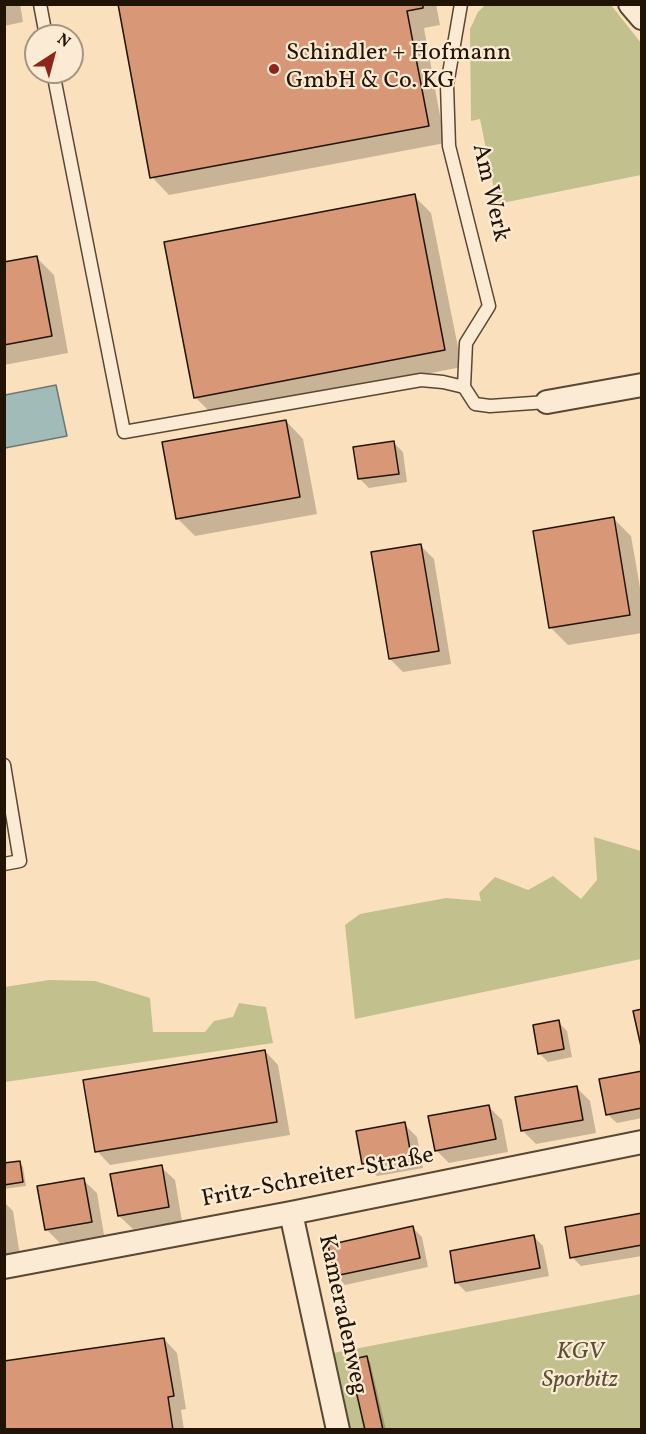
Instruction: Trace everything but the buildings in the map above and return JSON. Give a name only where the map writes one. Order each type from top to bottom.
[{"type":"street","points":[[630,4],[642,18]]},
{"type":"street","points":[[547,402],[642,385]]},
{"type":"street","name":"Fritz-Schreiter-Straße","points":[[4,1267],[291,1213],[642,1142]]},
{"type":"street","name":"Kameradenweg","points":[[291,1213],[338,1430]]},
{"type":"lane","points":[[40,4],[44,24]]},
{"type":"lane","name":"Am Werk","points":[[461,4],[447,85],[449,146],[489,306],[466,343],[464,387]]},
{"type":"lane","points":[[55,84],[124,432],[421,380],[464,387],[476,404],[490,406],[547,402]]},
{"type":"lane","points":[[4,765],[20,861],[4,864]]},
{"type":"green space","points":[[485,5],[611,5],[641,43],[641,175],[497,204],[480,119],[471,121],[470,29],[478,12]]},
{"type":"green space","points":[[594,837],[641,851],[641,959],[355,1019],[345,925],[360,914],[446,898],[481,901],[479,893],[495,877],[528,890],[553,876],[581,899],[597,880]]},
{"type":"green space","points":[[49,980],[95,981],[150,998],[153,1032],[205,1032],[214,1021],[233,1017],[239,1003],[266,1007],[273,1043],[5,1082],[5,987]]},
{"type":"green space","name":"KGV Sporbitz","points":[[641,1294],[641,1429],[343,1429],[328,1354]]},
{"type":"water","points":[[56,385],[67,436],[5,448],[5,395]]},
{"type":"place","name":"Schindler + Hofmann GmbH & Co. KG","points":[[274,69]]}]
